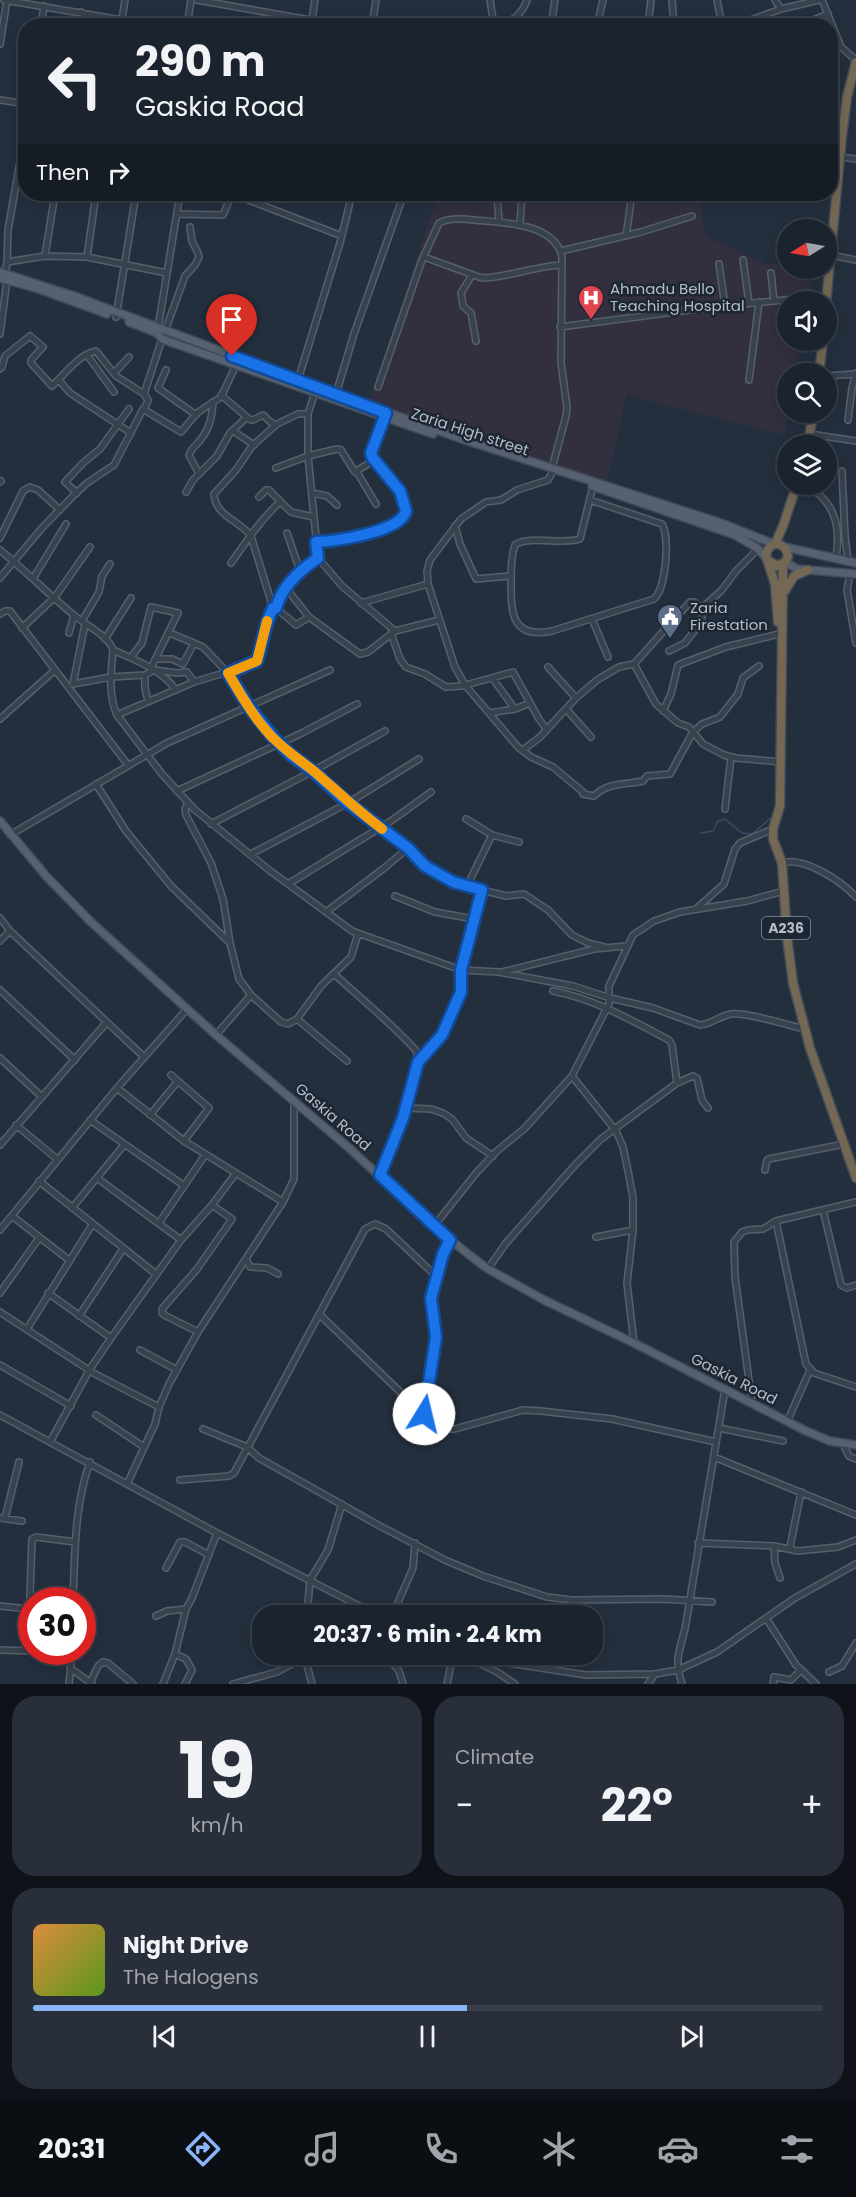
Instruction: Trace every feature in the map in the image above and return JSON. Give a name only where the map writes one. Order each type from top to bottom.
[{"type":"highway","points":[[838,172],[848,97],[856,61]]},
{"type":"highway","points":[[833,219],[835,201]]},
{"type":"highway","points":[[810,434],[812,423]]},
{"type":"highway","points":[[780,545],[794,495]]},
{"type":"highway","points":[[780,545],[767,550],[775,584],[782,671]]},
{"type":"highway","points":[[772,829],[780,806],[784,563],[788,556],[780,545]]},
{"type":"highway","points":[[768,560],[774,565],[784,563]]},
{"type":"highway","points":[[783,600],[786,587],[791,579],[798,573],[808,570]]},
{"type":"highway","name":"A236","points":[[772,829],[773,839],[782,863],[789,960],[805,1029],[856,1178]]},
{"type":"main road","name":"Zaria High street","points":[[3,276],[42,284],[315,392],[663,507]]},
{"type":"main road","name":"Zaria High street","points":[[162,333],[298,380],[385,415]]},
{"type":"main road","name":"Zaria High street","points":[[552,471],[592,486],[663,507]]},
{"type":"main road","points":[[663,507],[721,523],[780,545],[852,562]]},
{"type":"main road","points":[[663,507],[735,535],[758,549],[768,560]]},
{"type":"main road","points":[[784,563],[808,570],[853,574]]},
{"type":"main road","name":"Gaskia Road","points":[[1,825],[69,901],[216,1035],[380,1175],[450,1240],[488,1269],[544,1300],[818,1437],[856,1445]]},
{"type":"street","points":[[0,44],[6,0],[106,18]]},
{"type":"street","points":[[123,18],[125,0]]},
{"type":"street","points":[[188,18],[190,0]]},
{"type":"street","points":[[197,0],[255,9],[292,18]]},
{"type":"street","points":[[255,9],[257,0]]},
{"type":"street","points":[[313,18],[315,0]]},
{"type":"street","points":[[373,18],[376,0]]},
{"type":"street","points":[[490,0],[493,18]]},
{"type":"street","points":[[515,18],[522,12],[527,0]]},
{"type":"street","points":[[553,18],[555,0]]},
{"type":"street","points":[[599,18],[603,0]]},
{"type":"street","points":[[649,18],[651,0]]},
{"type":"street","points":[[672,0],[673,18]]},
{"type":"street","points":[[717,0],[720,18]]},
{"type":"street","points":[[775,0],[781,9]]},
{"type":"street","points":[[756,18],[781,9],[820,0],[830,18]]},
{"type":"street","points":[[42,18],[44,6]]},
{"type":"street","points":[[81,12],[81,18]]},
{"type":"street","points":[[818,18],[828,14]]},
{"type":"street","points":[[838,39],[841,47],[856,61]]},
{"type":"street","points":[[0,100],[18,103]]},
{"type":"street","points":[[840,157],[856,159]]},
{"type":"street","points":[[0,334],[8,230],[18,173]]},
{"type":"street","points":[[45,256],[54,201]]},
{"type":"street","points":[[87,257],[95,201]]},
{"type":"street","points":[[116,315],[135,201]]},
{"type":"street","points":[[162,333],[167,273],[179,201]]},
{"type":"street","points":[[177,214],[224,215],[229,201]]},
{"type":"street","points":[[250,201],[342,236]]},
{"type":"street","points":[[298,380],[342,236],[350,201]]},
{"type":"street","points":[[336,394],[354,334],[401,201]]},
{"type":"street","points":[[497,201],[499,222]]},
{"type":"street","points":[[520,224],[522,201]]},
{"type":"street","points":[[626,236],[631,201]]},
{"type":"street","points":[[561,251],[626,236],[692,216]]},
{"type":"street","points":[[378,387],[437,225],[442,221],[458,219],[499,222],[520,224],[541,233],[561,251],[561,363],[567,407],[566,416],[548,480],[517,490],[501,500],[486,502],[461,519],[431,558],[427,571],[428,584],[457,672],[465,685],[519,747],[531,757],[553,767],[583,794],[594,796],[600,790],[612,786],[643,781],[647,776],[670,774],[693,732],[702,724],[720,717],[738,694],[743,678],[759,666]]},
{"type":"street","points":[[144,394],[162,333],[185,276],[199,257],[194,248],[190,227]]},
{"type":"street","points":[[6,262],[45,256],[87,257],[167,273]]},
{"type":"street","points":[[424,256],[485,278],[526,272],[541,266],[562,265]]},
{"type":"street","points":[[837,256],[856,260]]},
{"type":"street","points":[[743,261],[749,303]]},
{"type":"street","points":[[719,264],[724,306]]},
{"type":"street","points":[[771,273],[774,301]]},
{"type":"street","points":[[472,274],[461,293],[463,306],[471,313],[476,341]]},
{"type":"street","points":[[560,327],[777,301]]},
{"type":"street","points":[[749,380],[759,302]]},
{"type":"street","points":[[0,369],[3,367],[5,356],[31,336],[43,347],[31,363],[52,386],[94,351],[98,352],[121,381],[144,394],[148,400],[114,465],[87,483],[36,535],[0,578]]},
{"type":"street","points":[[87,355],[114,392]]},
{"type":"street","points":[[114,374],[129,357]]},
{"type":"street","points":[[143,409],[182,432],[196,415],[217,401],[237,363]]},
{"type":"street","points":[[166,370],[158,388],[196,415]]},
{"type":"street","points":[[837,375],[856,374],[848,417],[856,416]]},
{"type":"street","points":[[59,380],[70,393],[131,433]]},
{"type":"street","points":[[315,392],[308,414],[308,456],[318,558],[329,573],[393,632],[400,659],[406,667],[425,674],[446,687],[493,679],[513,672],[547,730]]},
{"type":"street","points":[[221,395],[247,417],[253,420],[263,415],[275,426]]},
{"type":"street","points":[[199,474],[189,454],[202,439],[213,417],[213,402]]},
{"type":"street","points":[[77,493],[65,482],[82,464],[95,455],[129,409]]},
{"type":"street","points":[[308,414],[298,414],[275,426],[254,446],[214,494],[220,512],[238,523],[251,536],[275,608],[296,625],[309,617]]},
{"type":"street","points":[[316,542],[374,532],[405,518],[406,508],[400,491],[372,457],[371,450],[385,415]]},
{"type":"street","points":[[186,492],[193,480],[213,462],[233,431],[247,417]]},
{"type":"street","points":[[233,431],[254,446]]},
{"type":"street","points":[[810,434],[856,441]]},
{"type":"street","points":[[276,468],[308,456],[339,450],[353,471],[357,472],[376,504]]},
{"type":"street","points":[[357,472],[374,460]]},
{"type":"street","points":[[842,471],[844,536],[852,562]]},
{"type":"street","points":[[590,500],[658,522],[666,531],[661,591],[658,596],[592,619],[545,632],[523,628],[514,619],[510,607],[513,548],[517,542],[580,539],[592,486]]},
{"type":"street","points":[[0,538],[23,491],[30,487],[38,490],[60,510]]},
{"type":"street","points":[[259,497],[269,490],[276,495],[285,508],[297,515],[314,517]]},
{"type":"street","points":[[312,493],[327,496],[337,505]]},
{"type":"street","points":[[820,495],[836,517],[838,531],[836,558]]},
{"type":"street","points":[[231,563],[280,502]]},
{"type":"street","points":[[658,522],[663,507]]},
{"type":"street","points":[[34,577],[66,524]]},
{"type":"street","points":[[455,526],[460,544],[476,579],[511,576]]},
{"type":"street","points":[[287,533],[300,571]]},
{"type":"street","points":[[22,628],[55,597],[90,547]]},
{"type":"street","points":[[669,651],[685,643],[702,621],[702,608],[722,590],[736,571],[758,549]]},
{"type":"street","points":[[0,550],[111,645],[113,650],[112,699],[117,715],[188,803],[211,824],[288,884],[358,934],[461,970],[499,972],[573,986],[653,1008],[700,1025],[727,1015],[741,1014],[805,1029]]},
{"type":"street","points":[[117,715],[194,682],[228,673],[257,661],[262,638],[279,597],[300,571],[318,558]]},
{"type":"street","points":[[72,686],[84,623],[99,592],[102,576],[110,564]]},
{"type":"street","points":[[853,574],[847,590],[856,643]]},
{"type":"street","points":[[361,603],[428,584]]},
{"type":"street","points":[[286,588],[309,617],[360,654],[368,652],[393,632],[439,620]]},
{"type":"street","points":[[105,639],[131,598]]},
{"type":"street","points":[[523,750],[547,730],[576,698],[619,667],[634,664],[690,602],[702,608]]},
{"type":"street","points":[[72,686],[111,677],[146,675],[153,669],[178,613],[151,607],[142,643],[131,657]]},
{"type":"street","points":[[0,614],[10,611],[55,670],[72,686],[128,765]]},
{"type":"street","points":[[69,633],[74,615]]},
{"type":"street","points":[[592,619],[608,657]]},
{"type":"street","points":[[170,633],[203,647],[228,673],[249,707],[291,755],[313,771],[348,803],[408,848],[430,870],[453,882],[482,890],[506,896],[524,894],[548,910],[572,935],[588,943],[604,947]]},
{"type":"street","points":[[663,711],[671,694],[678,665],[726,647],[779,634]]},
{"type":"street","points":[[157,659],[172,659],[183,664],[194,643]]},
{"type":"street","points":[[113,650],[153,669],[169,681],[176,690]]},
{"type":"street","points":[[634,664],[656,704],[693,732],[703,744],[731,757],[782,762]]},
{"type":"street","points":[[548,667],[576,698]]},
{"type":"street","points":[[153,669],[177,673],[188,672],[194,682]]},
{"type":"street","points":[[0,719],[55,670]]},
{"type":"street","points":[[10,835],[148,753],[330,670]]},
{"type":"street","points":[[146,675],[145,688],[148,701]]},
{"type":"street","points":[[493,679],[515,709]]},
{"type":"street","points":[[490,713],[515,709],[530,703]]},
{"type":"street","points":[[177,791],[357,704]]},
{"type":"street","points":[[567,710],[591,737]]},
{"type":"street","points":[[211,824],[386,731]]},
{"type":"street","points":[[725,808],[731,757]]},
{"type":"street","points":[[251,854],[348,803],[419,759]]},
{"type":"street","points":[[96,784],[126,831],[171,886],[230,944]]},
{"type":"street","points":[[288,884],[392,821],[431,792]]},
{"type":"street","points":[[188,803],[185,809],[186,815],[218,881],[236,971],[251,995],[281,1022],[288,1023],[297,1019],[321,986],[351,957],[358,934]]},
{"type":"street","points":[[466,819],[492,835],[519,842]]},
{"type":"street","points":[[695,909],[724,884],[735,849],[740,843],[772,829]]},
{"type":"street","points":[[467,886],[492,835]]},
{"type":"street","points":[[326,912],[408,848]]},
{"type":"street","points":[[782,863],[788,861],[807,864],[829,875],[856,897]]},
{"type":"street","points":[[380,1175],[406,1108],[418,1062],[442,1035],[456,1005],[462,988],[461,970],[482,890]]},
{"type":"street","points":[[434,1226],[493,1156],[525,1128],[572,1076],[607,1008],[610,998],[609,986],[633,935],[654,921],[680,912],[784,891]]},
{"type":"street","points":[[395,896],[435,912],[474,920]]},
{"type":"street","points":[[0,918],[10,931],[144,1057]]},
{"type":"street","points":[[0,941],[10,931]]},
{"type":"street","points":[[499,972],[604,947],[626,946]]},
{"type":"street","points":[[334,974],[413,1048],[418,1062]]},
{"type":"street","points":[[0,990],[75,1060]]},
{"type":"street","points":[[553,991],[569,994],[607,1008],[671,1041],[677,1083]]},
{"type":"street","points":[[216,1035],[251,995]]},
{"type":"street","points":[[0,1230],[57,1159],[187,1008]]},
{"type":"street","points":[[297,1019],[347,1061]]},
{"type":"street","points":[[0,1145],[107,1022]]},
{"type":"street","points":[[0,1058],[42,1097]]},
{"type":"street","points":[[171,1075],[209,1108],[184,1141]]},
{"type":"street","points":[[572,1076],[614,1129],[630,1176],[633,1230],[627,1282],[634,1343]]},
{"type":"street","points":[[488,1269],[506,1244],[576,1164],[614,1129],[690,1076],[695,1077],[702,1100],[708,1108]]},
{"type":"street","points":[[150,1114],[178,1082]]},
{"type":"street","points":[[117,1088],[184,1141],[283,1202]]},
{"type":"street","points":[[128,1482],[177,1370],[198,1332],[283,1202],[294,1179],[294,1100]]},
{"type":"street","points":[[406,1108],[431,1109],[443,1113],[452,1119],[466,1137],[493,1156]]},
{"type":"street","points":[[90,1120],[183,1185]]},
{"type":"street","points":[[16,1125],[57,1159]]},
{"type":"street","points":[[765,1170],[766,1160],[769,1159],[844,1144]]},
{"type":"street","points":[[72,1208],[124,1145]]},
{"type":"street","points":[[159,1223],[205,1155]]},
{"type":"street","points":[[50,1442],[90,1369],[111,1338],[181,1240],[236,1173]]},
{"type":"street","points":[[97,1178],[181,1240]]},
{"type":"street","points":[[39,1181],[156,1274]]},
{"type":"street","points":[[752,1403],[733,1250],[734,1242],[742,1232],[763,1229],[776,1221],[856,1202]]},
{"type":"street","points":[[198,1332],[162,1313],[162,1309],[197,1269],[232,1219],[212,1205]]},
{"type":"street","points":[[823,1210],[841,1285],[847,1288],[856,1285]]},
{"type":"street","points":[[12,1216],[69,1260]]},
{"type":"street","points":[[776,1221],[804,1360],[810,1370],[825,1378],[856,1387]]},
{"type":"street","points":[[27,1329],[92,1225]]},
{"type":"street","points":[[180,1480],[229,1476],[234,1473],[361,1234],[372,1225],[386,1229],[437,1277]]},
{"type":"street","points":[[596,1237],[633,1230]]},
{"type":"street","points":[[0,1293],[39,1238]]},
{"type":"street","points":[[424,1414],[436,1337],[431,1298],[443,1254],[450,1240]]},
{"type":"street","points":[[79,1316],[123,1249]]},
{"type":"street","points":[[246,1259],[250,1267],[267,1268],[278,1274]]},
{"type":"street","points":[[48,1293],[111,1338]]},
{"type":"street","points":[[0,1312],[95,1374],[159,1407]]},
{"type":"street","points":[[319,1314],[442,1429],[455,1430],[523,1410],[612,1419],[716,1442]]},
{"type":"street","points":[[140,1350],[177,1370]]},
{"type":"street","points":[[0,1365],[71,1406]]},
{"type":"street","points":[[787,1422],[810,1370]]},
{"type":"street","points":[[682,1684],[677,1656],[685,1629],[688,1600],[725,1389]]},
{"type":"street","points":[[0,1415],[128,1482],[217,1533],[358,1605]]},
{"type":"street","points":[[96,1415],[144,1447]]},
{"type":"street","points":[[718,1428],[783,1441]]},
{"type":"street","points":[[202,1429],[247,1447],[259,1458],[378,1525],[483,1576],[553,1599],[712,1602]]},
{"type":"street","points":[[843,1444],[849,1456],[856,1459]]},
{"type":"street","points":[[714,1456],[856,1515]]},
{"type":"street","points":[[19,1462],[2,1518],[22,1521]]},
{"type":"street","points":[[73,1587],[75,1542],[85,1476],[90,1462]]},
{"type":"street","points":[[790,1547],[801,1492]]},
{"type":"street","points":[[308,1605],[310,1580],[328,1550],[342,1504]]},
{"type":"street","points":[[163,1684],[175,1654],[186,1609],[217,1533]]},
{"type":"street","points":[[29,1587],[32,1539],[36,1537],[75,1542]]},
{"type":"street","points":[[698,1543],[790,1547],[798,1551],[838,1546],[856,1540]]},
{"type":"street","points":[[166,1568],[180,1542],[185,1542],[208,1555]]},
{"type":"street","points":[[397,1605],[412,1568],[414,1543]]},
{"type":"street","points":[[774,1546],[775,1563],[780,1578]]},
{"type":"street","points":[[514,1665],[597,1676],[655,1674],[678,1670],[717,1652],[795,1598],[854,1564],[856,1572]]},
{"type":"street","points":[[0,1606],[18,1608]]},
{"type":"street","points":[[156,1616],[167,1611],[186,1609]]},
{"type":"street","points":[[766,1618],[801,1670],[816,1684]]},
{"type":"street","points":[[829,1672],[842,1666],[856,1643]]},
{"type":"street","points":[[0,1650],[18,1651]]},
{"type":"street","points":[[175,1654],[186,1659],[192,1670],[185,1684]]},
{"type":"street","points":[[70,1668],[91,1684],[98,1666],[103,1662],[108,1663],[133,1684]]},
{"type":"street","points":[[69,1684],[70,1665]]},
{"type":"street","points":[[233,1684],[277,1672],[288,1665]]},
{"type":"street","points":[[306,1665],[312,1684]]},
{"type":"street","points":[[394,1665],[399,1671],[403,1684]]},
{"type":"street","points":[[447,1684],[451,1665]]},
{"type":"street","points":[[482,1665],[515,1684]]},
{"type":"street","points":[[773,1684],[774,1677],[791,1680],[801,1670]]},
{"type":"street","points":[[648,1684],[655,1674]]},
{"type":"shaded area","name":"Ahmadu Bello Teaching Hospital","points":[[436,201],[700,201],[705,233],[714,240],[765,264],[777,264],[777,279],[813,279],[811,291],[777,291],[777,351],[800,351],[798,363],[777,363],[777,423],[787,423],[785,435],[627,395],[606,485],[368,404]]},
{"type":"waterway","points":[[701,833],[713,831],[718,821],[725,819],[742,833],[752,834],[771,818]]},
{"type":"slow traffic","points":[[267,621],[257,661],[228,673],[249,707],[273,737],[291,755],[382,829]]},
{"type":"place","name":"Ahmadu Bello Teaching Hospital","points":[[591,321]]},
{"type":"place","name":"Zaria Firestation","points":[[670,640]]},
{"type":"route","points":[[232,356],[386,413],[371,453],[400,491],[406,511],[405,518],[401,521],[374,532],[316,542],[318,558],[300,571],[289,583],[279,597],[276,608],[273,608],[262,638],[257,661],[228,673],[249,707],[291,755],[313,771],[348,803],[408,848],[436,874],[453,882],[482,890],[461,970],[463,983],[461,992],[442,1035],[418,1062],[403,1118],[380,1175],[450,1240],[443,1254],[431,1298],[436,1337],[424,1414]]}]
